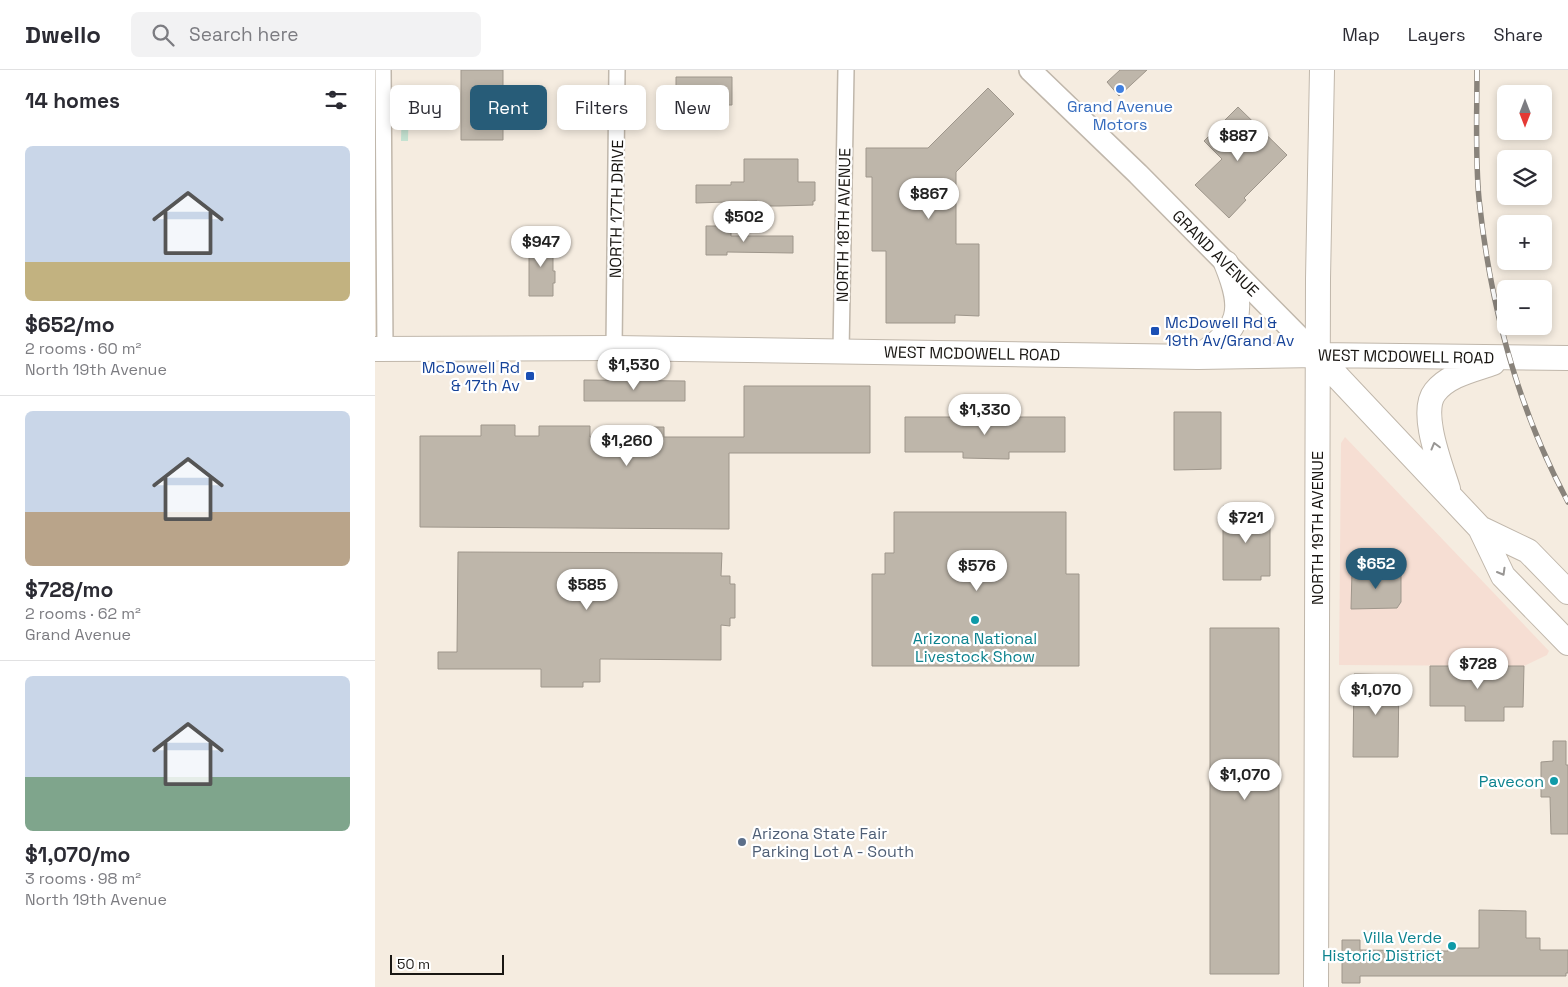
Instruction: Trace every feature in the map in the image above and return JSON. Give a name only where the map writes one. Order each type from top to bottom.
[{"type":"main road","name":"GRAND AVENUE","points":[[1030,70],[1138,174],[1317,355],[1449,493],[1480,528],[1503,576],[1568,642]]},
{"type":"main road","name":"NORTH 19TH AVENUE","points":[[1317,987],[1317,355],[1322,70]]},
{"type":"main road","points":[[1198,357],[1227,335],[1235,320],[1236,298],[1233,281],[1226,263]]},
{"type":"main road","name":"WEST MCDOWELL ROAD","points":[[380,349],[614,348],[1198,357],[1317,355],[1568,358]]},
{"type":"main road","points":[[1449,493],[1431,428],[1429,415],[1430,399],[1449,380],[1510,357]]},
{"type":"main road","name":"GRAND AVENUE","points":[[1480,528],[1528,550],[1568,592]]},
{"type":"street","points":[[380,349],[383,70]]},
{"type":"street","name":"NORTH 17TH DRIVE","points":[[614,348],[617,70]]},
{"type":"street","name":"NORTH 18TH AVENUE","points":[[841,351],[846,70]]},
{"type":"shaded area","points":[[1345,437],[1549,651],[1547,655],[1524,666],[1339,665],[1341,443]]},
{"type":"green space","points":[[401,130],[408,130],[408,141],[401,141]]},
{"type":"building","points":[[461,70],[503,70],[503,85],[470,85],[470,130],[503,130],[503,140],[461,140]]},
{"type":"building","name":"Grand Avenue Motors","points":[[1120,70],[1147,70],[1119,96],[1107,82]]},
{"type":"building","points":[[676,77],[732,77],[732,105],[729,105],[729,85],[676,85]]},
{"type":"building","points":[[988,88],[1014,114],[956,172],[956,244],[979,244],[979,316],[955,315],[955,323],[886,323],[886,251],[872,251],[872,177],[866,177],[866,148],[928,148]]},
{"type":"building","points":[[1238,107],[1287,155],[1244,198],[1246,200],[1229,218],[1195,185],[1222,159],[1204,141]]},
{"type":"building","points":[[744,159],[798,159],[798,182],[815,182],[815,201],[813,201],[813,205],[757,206],[757,201],[696,203],[696,185],[731,185],[731,182],[744,182]]},
{"type":"building","points":[[706,226],[731,226],[731,236],[793,236],[793,253],[727,252],[727,255],[706,255]]},
{"type":"building","points":[[529,239],[553,239],[555,283],[553,283],[553,296],[529,296]]},
{"type":"building","points":[[584,380],[685,381],[685,401],[584,401]]},
{"type":"building","points":[[744,386],[870,386],[870,453],[729,453],[729,529],[420,527],[420,436],[481,436],[481,425],[515,425],[515,436],[539,436],[539,426],[590,426],[590,437],[632,437],[632,427],[664,427],[664,437],[744,437]]},
{"type":"building","points":[[1174,412],[1221,412],[1221,469],[1174,470]]},
{"type":"building","points":[[905,417],[1065,417],[1065,452],[1009,452],[1009,459],[963,458],[963,452],[905,452]]},
{"type":"building","points":[[1223,506],[1262,506],[1262,520],[1270,520],[1270,576],[1261,576],[1261,580],[1223,580]]},
{"type":"building","name":"Arizona National Livestock Show","points":[[894,512],[1066,512],[1066,574],[1079,574],[1079,666],[872,666],[872,574],[885,574],[885,553],[894,553]]},
{"type":"building","points":[[458,552],[722,553],[721,576],[730,576],[730,584],[735,584],[735,618],[730,618],[730,626],[721,625],[721,660],[600,659],[600,682],[583,682],[583,687],[541,687],[541,669],[438,669],[438,652],[457,652]]},
{"type":"building","points":[[1352,571],[1401,571],[1401,602],[1397,608],[1351,609]]},
{"type":"building","points":[[1210,628],[1279,628],[1279,974],[1210,974]]},
{"type":"building","points":[[1430,666],[1524,666],[1523,707],[1504,707],[1504,721],[1465,721],[1465,706],[1430,706]]},
{"type":"building","points":[[1354,674],[1399,675],[1398,757],[1353,757]]},
{"type":"building","name":"Pavecon","points":[[1553,741],[1566,741],[1568,834],[1551,834],[1550,797],[1541,797],[1541,762],[1553,761]]},
{"type":"building","points":[[1479,910],[1526,911],[1526,938],[1540,938],[1540,950],[1568,950],[1568,973],[1566,973],[1566,976],[1360,976],[1360,983],[1342,983],[1342,940],[1360,940],[1360,950],[1448,951],[1448,948],[1479,948]]},
{"type":"railway","points":[[1477,70],[1479,199],[1484,238],[1499,316],[1521,393],[1550,467],[1568,502]]},
{"type":"place","name":"Grand Avenue Motors","points":[[1120,89]]},
{"type":"place","name":"McDowell Rd & 19th Av/Grand Av","points":[[1155,331]]},
{"type":"place","name":"McDowell Rd & 17th Av","points":[[530,376]]},
{"type":"place","name":"Arizona National Livestock Show","points":[[975,620]]},
{"type":"place","name":"Pavecon","points":[[1554,781]]},
{"type":"place","name":"Arizona State Fair Parking Lot A - South","points":[[742,842]]},
{"type":"place","name":"Villa Verde Historic District","points":[[1452,946]]}]
